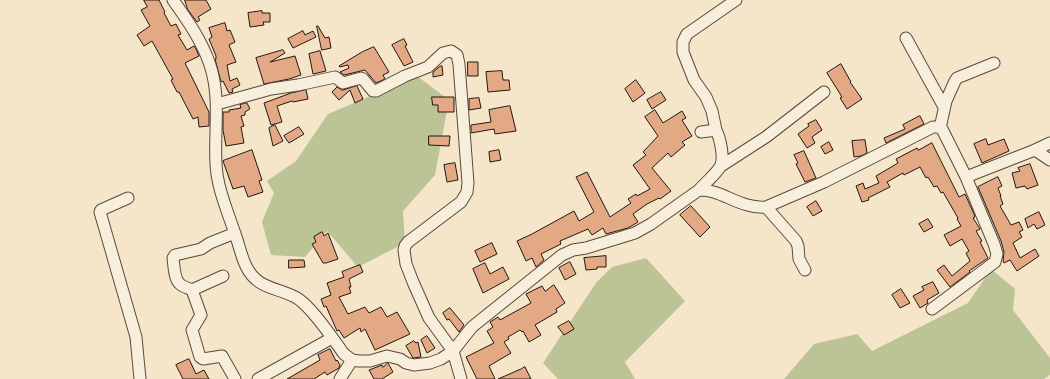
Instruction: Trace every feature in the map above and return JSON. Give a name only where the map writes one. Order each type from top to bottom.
[{"type":"street","points":[[173,0],[198,36],[210,66],[217,104],[216,166],[223,200],[246,266],[255,278],[271,289],[296,297],[306,304],[344,354],[352,360],[359,362],[392,357],[406,363],[420,365],[441,359],[453,351],[472,327],[562,255],[573,250],[586,248],[635,233],[651,224],[699,190],[721,166],[766,137],[824,92]]},
{"type":"street","points":[[721,166],[722,152],[712,111],[706,98],[694,80],[683,52],[683,42],[687,34],[736,0]]},
{"type":"street","points":[[906,38],[944,107]]},
{"type":"street","points":[[217,104],[271,89],[335,77],[344,83],[363,79],[373,91],[376,91],[428,67],[443,53],[450,51],[457,55],[459,64],[468,183],[467,192],[461,202],[408,242],[404,250],[406,264],[413,282],[430,318],[453,351],[461,379]]},
{"type":"street","points":[[932,309],[995,262],[997,254],[994,244],[966,177],[940,128],[944,107],[952,85],[957,78],[994,63]]},
{"type":"street","points":[[699,190],[710,191],[736,202],[756,208],[766,207],[824,182],[928,129],[936,127],[940,128]]},
{"type":"street","points":[[701,132],[716,130]]},
{"type":"street","points":[[966,177],[1036,150],[1050,143]]},
{"type":"street","points":[[1036,150],[1050,160]]},
{"type":"street","points":[[128,198],[101,210],[100,212],[136,337],[140,379]]},
{"type":"street","points":[[766,207],[796,241],[799,259],[805,270]]},
{"type":"street","points":[[235,233],[210,242],[201,249],[174,257],[175,272],[178,282],[192,290],[201,315],[192,330],[200,357],[203,359],[222,356],[235,379]]},
{"type":"street","points":[[192,290],[223,276]]},
{"type":"street","points":[[258,379],[332,338]]},
{"type":"street","points":[[340,379],[352,360]]},
{"type":"green space","points":[[417,76],[449,100],[435,175],[403,211],[405,243],[358,267],[327,231],[305,257],[271,255],[262,222],[274,193],[267,181],[296,161],[328,114]]},
{"type":"green space","points":[[646,258],[685,301],[625,362],[635,379],[558,379],[543,363],[596,283],[612,267]]},
{"type":"green space","points":[[991,269],[1015,289],[1013,310],[1050,358],[1050,375],[1044,379],[784,379],[814,344],[857,334],[872,351],[968,303]]},
{"type":"building","points":[[144,0],[159,0],[171,26],[176,24],[181,34],[178,35],[187,50],[194,46],[196,49],[199,56],[185,63],[209,112],[209,126],[199,127],[198,117],[193,119],[179,92],[177,92],[171,80],[173,79],[152,41],[144,46],[137,35],[150,26],[141,10],[147,7]]},
{"type":"building","points":[[185,0],[206,0],[211,9],[198,17],[200,20],[197,22],[188,10]]},
{"type":"building","points":[[262,11],[262,13],[270,13],[270,22],[263,22],[264,25],[250,27],[248,13]]},
{"type":"building","points":[[225,23],[227,31],[230,30],[235,42],[229,45],[236,62],[227,65],[230,81],[237,78],[240,85],[232,89],[233,92],[229,93],[223,81],[221,82],[215,59],[216,56],[209,39],[212,37],[209,28]]},
{"type":"building","points":[[317,26],[325,38],[329,37],[331,48],[322,50]]},
{"type":"building","points":[[303,31],[305,35],[313,31],[316,37],[293,48],[288,39]]},
{"type":"building","points":[[404,39],[407,45],[405,46],[413,62],[404,66],[392,45]]},
{"type":"building","points":[[374,47],[389,72],[383,75],[385,79],[376,83],[365,70],[344,75],[340,72],[349,68],[348,65],[339,66],[362,52]]},
{"type":"building","points":[[283,50],[285,53],[270,62],[295,56],[301,75],[264,84],[256,58]]},
{"type":"building","points":[[320,51],[326,71],[313,74],[309,54]]},
{"type":"building","points":[[468,62],[478,62],[478,76],[468,76]]},
{"type":"building","points":[[841,64],[850,82],[862,99],[847,109],[840,98],[842,97],[827,73]]},
{"type":"building","points":[[442,66],[443,75],[433,77],[433,72]]},
{"type":"building","points":[[502,71],[503,80],[509,80],[510,90],[488,92],[486,72]]},
{"type":"building","points":[[636,80],[645,93],[633,102],[625,89]]},
{"type":"building","points":[[357,86],[363,99],[355,103],[350,90],[339,100],[332,92],[337,87],[342,90]]},
{"type":"building","points":[[306,90],[308,99],[292,101],[277,106],[282,122],[271,125],[264,103],[291,93]]},
{"type":"building","points":[[661,92],[666,100],[652,109],[647,100]]},
{"type":"building","points":[[432,97],[454,97],[454,112],[438,112],[438,105],[433,105]]},
{"type":"building","points":[[479,98],[481,108],[469,110],[469,99]]},
{"type":"building","points":[[247,103],[250,109],[245,112],[245,115],[241,116],[244,126],[241,127],[244,143],[226,146],[223,130],[223,112],[229,112],[229,110],[241,108],[240,105]]},
{"type":"building","points":[[510,106],[516,131],[495,134],[494,129],[471,133],[471,125],[491,122],[489,110]]},
{"type":"building","points":[[655,110],[663,123],[682,111],[686,118],[682,120],[692,136],[682,142],[685,145],[671,157],[668,153],[652,168],[671,191],[660,199],[659,198],[647,204],[633,214],[638,222],[628,228],[606,234],[603,228],[592,235],[588,229],[560,241],[561,244],[541,254],[544,260],[536,267],[532,258],[526,261],[517,241],[574,211],[579,221],[594,212],[576,177],[587,172],[610,217],[631,203],[628,199],[636,194],[637,196],[650,189],[633,165],[646,155],[643,152],[658,136],[645,117]]},
{"type":"building","points":[[920,116],[924,124],[886,143],[884,138],[905,129],[903,125]]},
{"type":"building","points":[[816,120],[822,130],[812,137],[815,143],[807,148],[798,134],[809,126],[808,124]]},
{"type":"building","points":[[275,125],[283,141],[273,146],[269,128]]},
{"type":"building","points":[[299,127],[304,134],[289,143],[284,136]]},
{"type":"building","points":[[429,136],[450,136],[449,146],[429,145]]},
{"type":"building","points":[[986,139],[988,145],[1004,139],[1009,151],[982,163],[974,144]]},
{"type":"building","points":[[865,140],[867,153],[854,157],[852,141]]},
{"type":"building","points":[[829,142],[833,150],[825,154],[821,147]]},
{"type":"building","points":[[932,143],[959,197],[965,194],[975,217],[973,218],[980,229],[976,231],[982,241],[980,242],[988,258],[950,287],[937,270],[944,265],[952,276],[970,261],[966,253],[969,251],[962,239],[950,246],[944,235],[961,226],[957,219],[958,218],[943,192],[941,193],[937,186],[934,187],[928,177],[926,178],[920,167],[904,175],[903,173],[887,182],[890,187],[868,198],[869,200],[862,202],[856,186],[863,183],[865,189],[879,183],[876,176],[898,163],[896,159],[917,148],[918,150]]},
{"type":"building","points":[[252,150],[262,180],[259,181],[263,192],[248,197],[244,186],[233,189],[223,161]]},
{"type":"building","points":[[499,150],[501,160],[490,162],[489,152]]},
{"type":"building","points":[[804,151],[816,178],[805,182],[796,164],[798,163],[794,155]]},
{"type":"building","points":[[455,163],[458,180],[447,182],[444,165]]},
{"type":"building","points":[[1030,164],[1038,185],[1027,189],[1025,186],[1016,188],[1012,173],[1020,171],[1018,168]]},
{"type":"building","points":[[998,177],[1002,186],[998,188],[1003,204],[1000,206],[1011,225],[1019,222],[1023,230],[1019,232],[1022,237],[1013,243],[1020,258],[1035,249],[1039,256],[1017,271],[1010,260],[1004,263],[1003,261],[1004,252],[1001,241],[978,187]]},
{"type":"building","points":[[816,201],[822,211],[813,216],[807,207]]},
{"type":"building","points":[[691,206],[710,227],[700,237],[680,215]]},
{"type":"building","points":[[1039,212],[1045,225],[1037,229],[1034,224],[1028,228],[1025,219]]},
{"type":"building","points":[[928,219],[933,227],[924,232],[919,224]]},
{"type":"building","points":[[322,232],[324,236],[328,233],[338,259],[323,263],[312,244],[316,242],[314,237]]},
{"type":"building","points":[[492,243],[497,254],[480,262],[475,251]]},
{"type":"building","points":[[606,256],[606,267],[597,267],[597,269],[586,270],[584,258]]},
{"type":"building","points":[[289,260],[304,260],[305,267],[289,268]]},
{"type":"building","points":[[570,262],[576,274],[565,280],[559,268]]},
{"type":"building","points":[[485,263],[490,274],[503,267],[509,279],[483,293],[473,269]]},
{"type":"building","points":[[360,265],[363,272],[349,279],[351,293],[339,297],[348,314],[365,307],[369,313],[381,307],[387,317],[397,312],[410,334],[375,350],[365,329],[361,332],[360,328],[344,338],[339,330],[337,331],[326,306],[324,307],[321,299],[331,295],[327,283],[344,277],[342,272]]},
{"type":"building","points":[[933,282],[939,293],[927,300],[928,303],[920,308],[913,296],[924,290],[922,287]]},
{"type":"building","points":[[554,285],[565,303],[556,309],[557,312],[535,325],[541,335],[529,342],[523,331],[522,332],[520,330],[508,337],[509,339],[504,342],[511,353],[489,366],[495,379],[477,379],[466,357],[494,343],[487,331],[493,327],[490,322],[498,317],[500,320],[531,303],[526,294],[542,286],[545,291]]},
{"type":"building","points":[[901,289],[910,303],[900,308],[892,295]]},
{"type":"building","points":[[450,308],[464,325],[459,332],[449,319],[447,320],[443,313]]},
{"type":"building","points":[[569,321],[574,329],[564,335],[558,327]]},
{"type":"building","points":[[427,336],[435,348],[427,353],[421,340]]},
{"type":"building","points":[[414,341],[416,343],[418,342],[421,357],[413,358],[406,346]]},
{"type":"building","points":[[330,349],[336,361],[337,360],[340,365],[339,368],[327,375],[325,372],[314,379],[287,379],[320,360],[318,355]]},
{"type":"building","points":[[189,359],[196,374],[204,370],[209,379],[183,379],[176,365]]},
{"type":"building","points":[[388,363],[393,372],[382,379],[374,379],[369,370],[382,365],[383,367]]},
{"type":"building","points":[[525,367],[531,379],[498,379],[521,369]]}]
